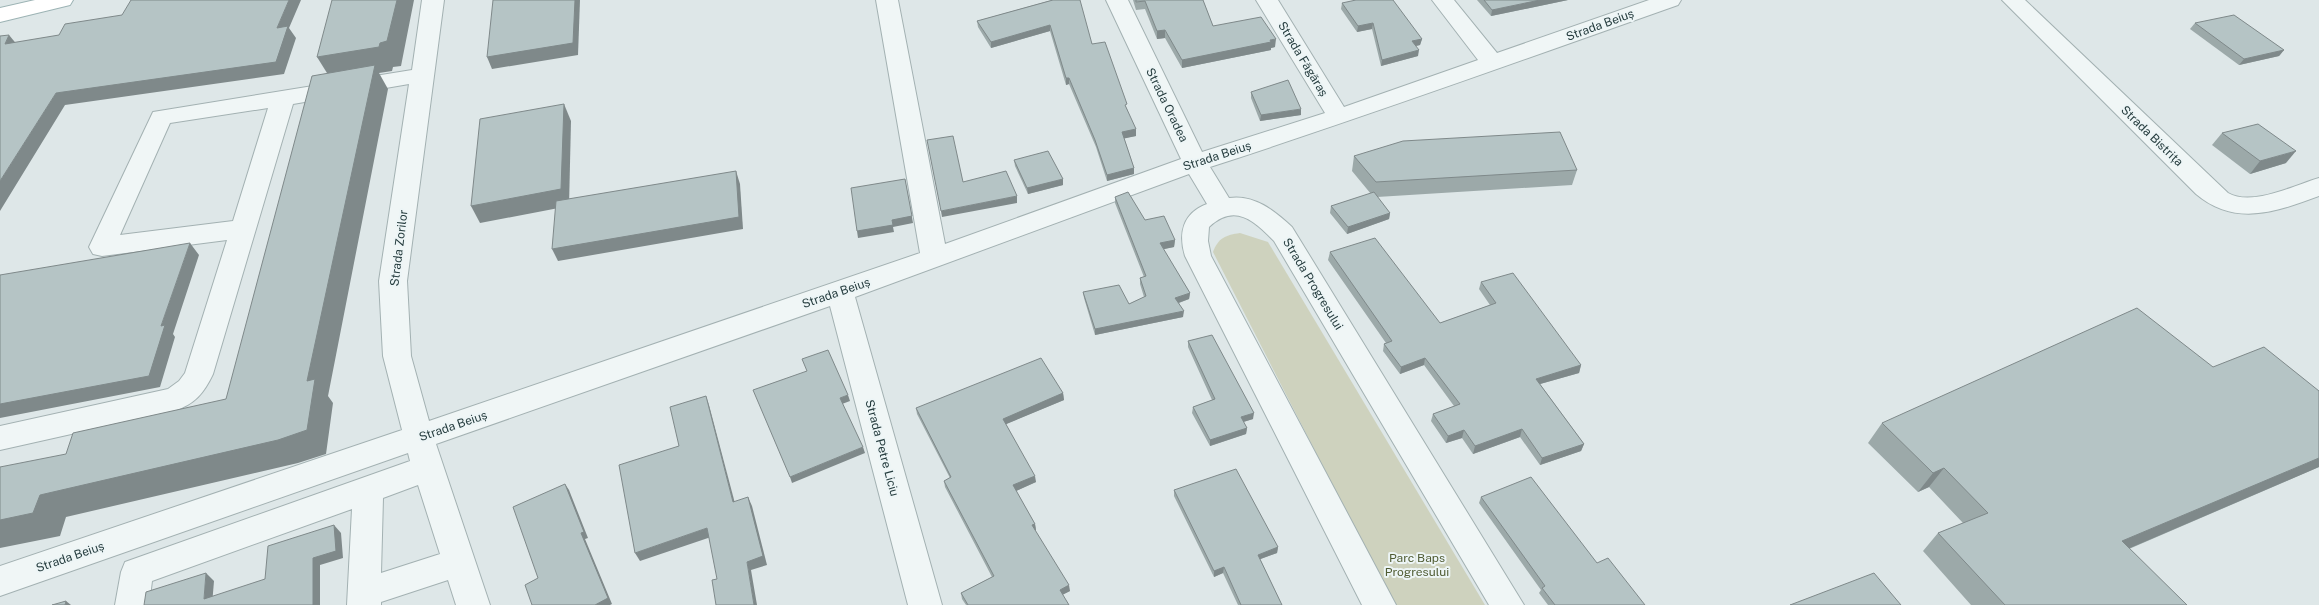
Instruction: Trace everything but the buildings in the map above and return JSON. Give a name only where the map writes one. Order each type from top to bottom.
[{"type":"main road","points":[[0,15],[62,0]]},
{"type":"street","name":"Strada Zorilor","points":[[433,0],[393,282],[397,356],[429,472],[473,605]]},
{"type":"street","points":[[887,0],[934,258]]},
{"type":"street","name":"Strada Oradea","points":[[1117,0],[1196,164],[1222,208]]},
{"type":"street","name":"Strada Făgăraș","points":[[1267,0],[1339,117]]},
{"type":"street","points":[[1443,0],[1493,64]]},
{"type":"street","name":"Strada Beiuș","points":[[0,581],[840,292],[1196,164],[1493,64],[1670,0]]},
{"type":"street","name":"Strada Bistrița","points":[[2013,0],[2205,188],[2222,201],[2243,206],[2262,204],[2319,187]]},
{"type":"street","points":[[243,229],[102,247],[162,117],[423,74]]},
{"type":"street","points":[[0,438],[174,399],[186,393],[194,385],[199,374],[283,98]]},
{"type":"street","name":"Strada Progresului","points":[[1379,605],[1198,256],[1194,239],[1197,224],[1206,214],[1222,208],[1244,207],[1264,216],[1283,234],[1507,605]]},
{"type":"street","name":"Strada Petre Liciu","points":[[840,292],[925,605]]},
{"type":"street","points":[[132,605],[137,572],[368,490],[429,472]]},
{"type":"street","points":[[368,490],[365,599],[458,562]]},
{"type":"green space","name":"Parc Baps Progresului","points":[[1240,233],[1268,242],[1485,605],[1394,605],[1213,252],[1220,240]]}]
